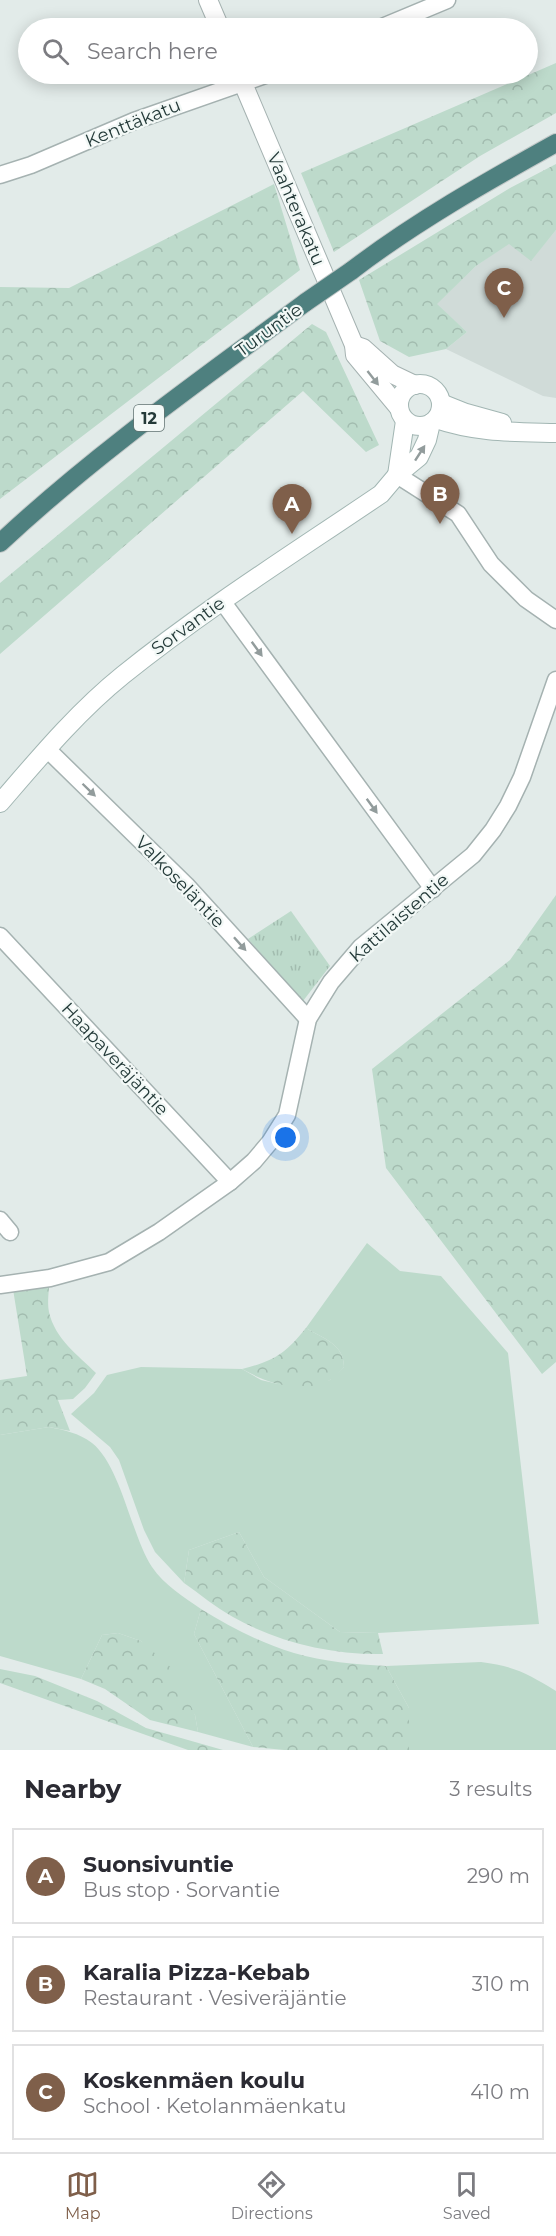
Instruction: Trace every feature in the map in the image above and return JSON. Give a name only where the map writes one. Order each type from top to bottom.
[{"type":"highway","name":"Turuntie","points":[[0,543],[149,418],[306,302],[380,249],[499,175],[556,143]]},
{"type":"main road","points":[[208,0],[216,18]]},
{"type":"main road","name":"Vaahterakatu","points":[[244,84],[354,345],[355,355],[402,414]]},
{"type":"main road","points":[[354,345],[363,348],[392,374],[415,385]]},
{"type":"main road","points":[[397,475],[402,414],[401,396],[415,385],[425,385],[433,389],[436,415]]},
{"type":"main road","points":[[402,414],[418,426],[436,415],[486,420],[554,433]]},
{"type":"main road","name":"Sorvantie","points":[[0,803],[84,710],[122,675],[222,601],[381,494],[397,475],[419,457],[436,415]]},
{"type":"street","points":[[404,18],[447,0]]},
{"type":"street","name":"Kenttäkatu","points":[[0,175],[31,165],[226,84]]},
{"type":"street","points":[[397,475],[452,508],[491,564],[526,599],[556,620]]},
{"type":"street","points":[[222,601],[433,889]]},
{"type":"street","name":"Kattilaistentie","points":[[0,1285],[50,1278],[109,1262],[159,1232],[230,1182],[265,1148],[287,1115],[308,1019],[330,982],[361,947],[473,855],[508,806],[522,777],[556,680]]},
{"type":"street","name":"Valkoseläntie","points":[[47,749],[186,885],[308,1019]]},
{"type":"street","name":"Haapaveräjäntie","points":[[0,936],[230,1182]]},
{"type":"shaded area","points":[[556,230],[556,398],[543,396],[446,349],[467,332],[436,304],[476,266],[509,243],[531,260]]},
{"type":"green space","points":[[556,63],[556,113],[480,156],[334,252],[301,173],[507,84],[538,84],[538,71]]},
{"type":"green space","points":[[556,164],[556,230],[531,261],[509,244],[476,266],[437,304],[467,332],[446,349],[409,357],[380,341],[359,280],[510,188]]},
{"type":"green space","points":[[274,184],[300,270],[0,499],[0,287],[69,288]]},
{"type":"green space","points":[[312,324],[326,332],[379,445],[366,452],[303,391],[0,654],[0,583]]},
{"type":"green space","points":[[556,895],[556,1362],[542,1374],[386,1168],[372,1069],[510,960]]},
{"type":"green space","points":[[291,911],[330,966],[303,1001],[248,939]]},
{"type":"green space","points":[[367,1243],[400,1271],[441,1276],[508,1353],[539,1624],[378,1633],[340,1632],[264,1577],[239,1532],[189,1550],[184,1583],[155,1552],[144,1530],[119,1460],[110,1447],[71,1414],[94,1393],[107,1375],[141,1367],[242,1369],[261,1380],[307,1386],[330,1380],[344,1367],[341,1353],[332,1343],[306,1328]]},
{"type":"green space","points":[[50,1278],[48,1304],[52,1322],[68,1346],[96,1373],[73,1399],[58,1400],[70,1431],[49,1427],[0,1435],[0,1380],[27,1376],[12,1283]]},
{"type":"green space","points":[[306,1328],[332,1343],[341,1353],[344,1367],[332,1379],[308,1387],[296,1387],[273,1383],[242,1369],[263,1363],[278,1355]]},
{"type":"green space","points":[[49,1427],[82,1437],[92,1443],[102,1454],[111,1468],[152,1567],[168,1585],[201,1609],[194,1634],[253,1747],[198,1732],[195,1715],[141,1641],[118,1633],[102,1635],[81,1679],[0,1656],[0,1435]]},
{"type":"green space","points":[[239,1532],[264,1577],[340,1632],[378,1633],[383,1654],[344,1652],[286,1640],[250,1626],[226,1613],[184,1583],[189,1550]]},
{"type":"green space","points":[[201,1609],[246,1634],[294,1653],[328,1661],[386,1666],[409,1708],[409,1750],[284,1750],[253,1747],[194,1634]]},
{"type":"green space","points":[[118,1633],[141,1641],[175,1671],[195,1715],[198,1732],[150,1720],[105,1689],[81,1679],[102,1635]]},
{"type":"green space","points":[[481,1662],[520,1672],[556,1691],[556,1750],[409,1750],[409,1708],[386,1666]]},
{"type":"green space","points":[[0,1669],[35,1676],[97,1701],[146,1728],[223,1750],[188,1750],[0,1683]]},
{"type":"place","name":"Koskenmäen koulu","points":[[504,318]]},
{"type":"place","name":"Karalia Pizza-Kebab","points":[[440,524]]},
{"type":"place","name":"Suonsivuntie","points":[[292,534]]}]
